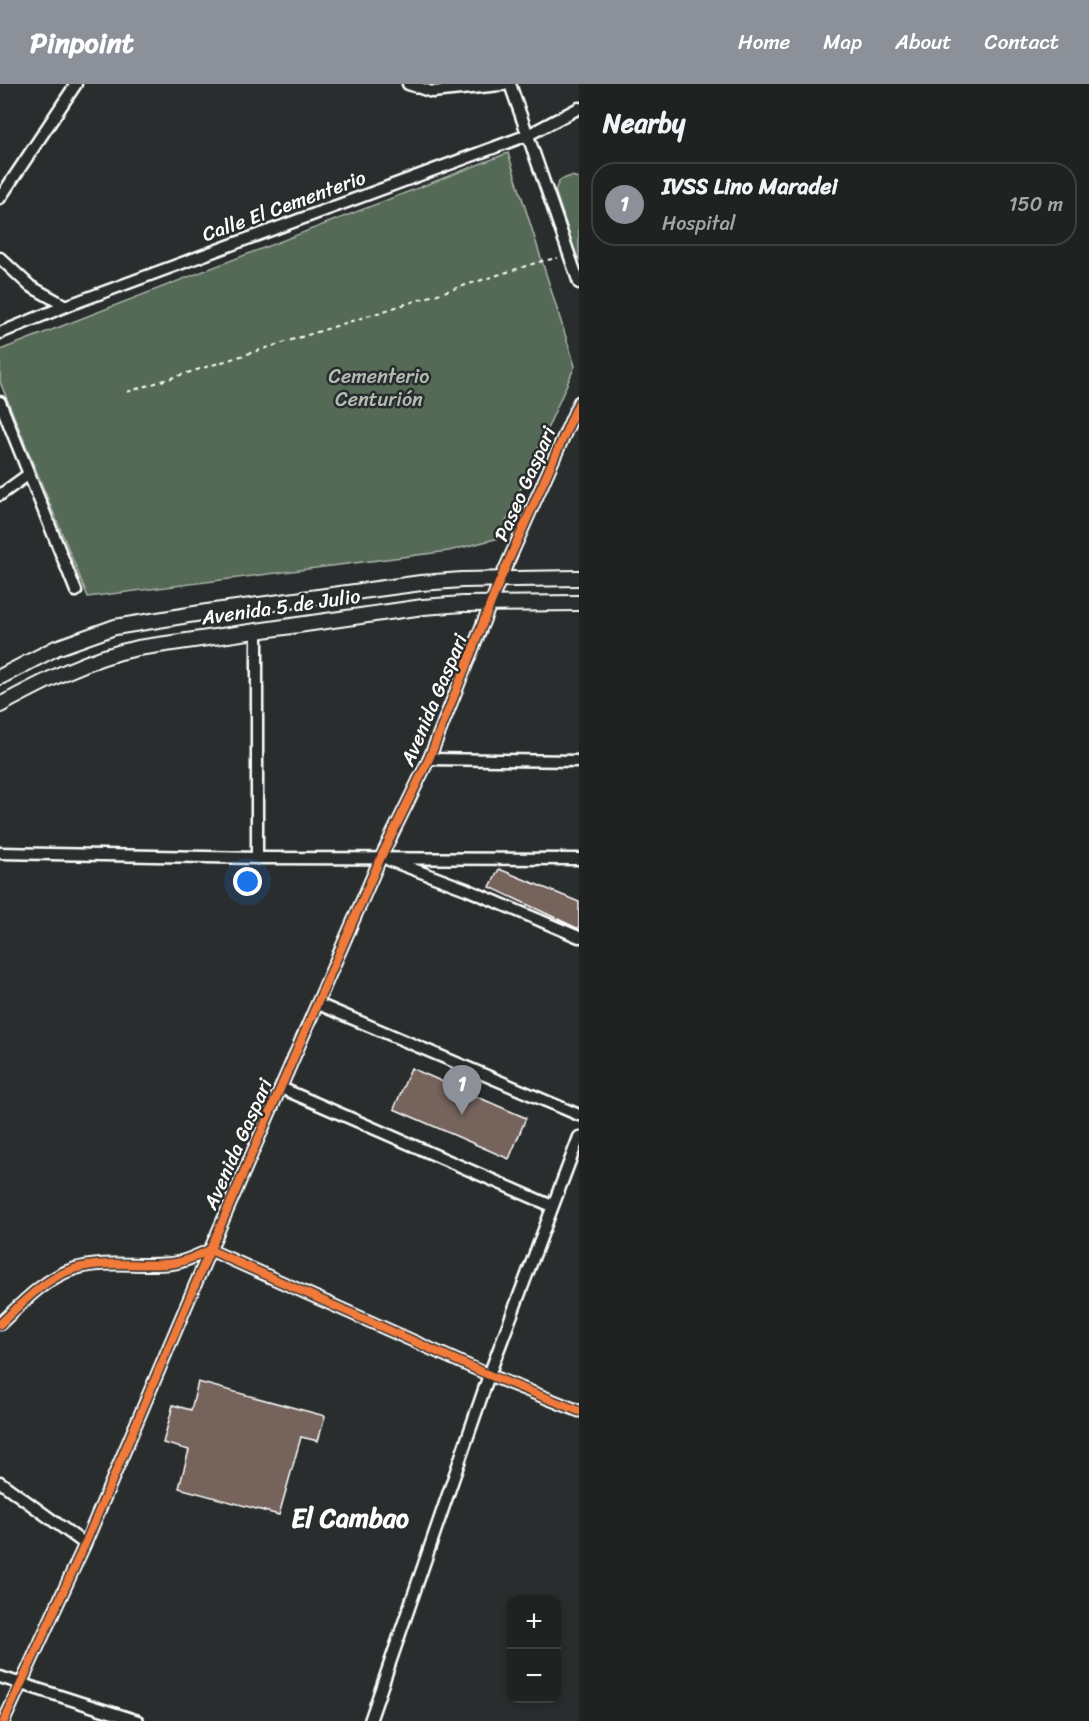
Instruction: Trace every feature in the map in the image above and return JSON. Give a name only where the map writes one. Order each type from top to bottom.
[{"type":"street","points":[[0,198],[76,84]]},
{"type":"street","points":[[408,84],[432,92],[510,84],[579,282]]},
{"type":"street","name":"Calle El Cementerio","points":[[0,333],[66,306],[528,135],[579,108]]},
{"type":"street","points":[[0,258],[30,286],[66,306]]},
{"type":"street","points":[[0,402],[76,591]]},
{"type":"street","name":"Paseo Gaspari","points":[[500,579],[579,402]]},
{"type":"street","points":[[0,495],[29,474]]},
{"type":"street","name":"Avenida 5 de Julio","points":[[0,677],[65,644],[133,624],[387,586],[500,579],[579,578]]},
{"type":"street","name":"Avenida Gaspari","points":[[4,1721],[85,1544],[381,857],[429,759],[500,579]]},
{"type":"street","name":"Avenida 5 de Julio","points":[[0,705],[58,674],[121,651],[390,611],[453,605],[579,603]]},
{"type":"street","points":[[256,858],[257,630]]},
{"type":"street","points":[[429,759],[579,761]]},
{"type":"street","points":[[0,853],[256,858],[579,859]]},
{"type":"street","points":[[381,857],[466,889],[579,937]]},
{"type":"street","points":[[318,1004],[579,1115]]},
{"type":"street","points":[[281,1088],[552,1206]]},
{"type":"street","points":[[370,1721],[489,1375],[579,1137]]},
{"type":"street","points":[[0,1324],[49,1281],[73,1269],[105,1264],[174,1263],[210,1250],[489,1375],[579,1411]]},
{"type":"street","points":[[0,1482],[85,1544]]},
{"type":"street","points":[[0,1677],[138,1721]]},
{"type":"path","points":[[127,392],[542,261],[570,257]]},
{"type":"green space","name":"Cementerio Centurión","points":[[508,153],[575,366],[499,538],[449,551],[88,597],[0,382],[0,350]]},
{"type":"green space","points":[[571,176],[579,178],[579,264],[555,190],[560,180]]},
{"type":"building","points":[[499,869],[579,902],[579,929],[490,887]]},
{"type":"building","points":[[411,1068],[526,1118],[509,1159],[394,1109]]},
{"type":"building","points":[[198,1382],[325,1416],[318,1441],[301,1437],[279,1515],[179,1488],[189,1450],[163,1443],[173,1405],[191,1410]]},
{"type":"cycle path","points":[[4,1721],[85,1544],[381,857],[429,759],[500,580],[579,402]]},
{"type":"cycle path","points":[[0,1324],[43,1285],[74,1269],[112,1264],[175,1263],[210,1250],[489,1375],[579,1411]]},
{"type":"place","name":"IVSS Lino Maradei","points":[[462,1115]]},
{"type":"district","name":"El Cambao","points":[[350,1518]]}]
